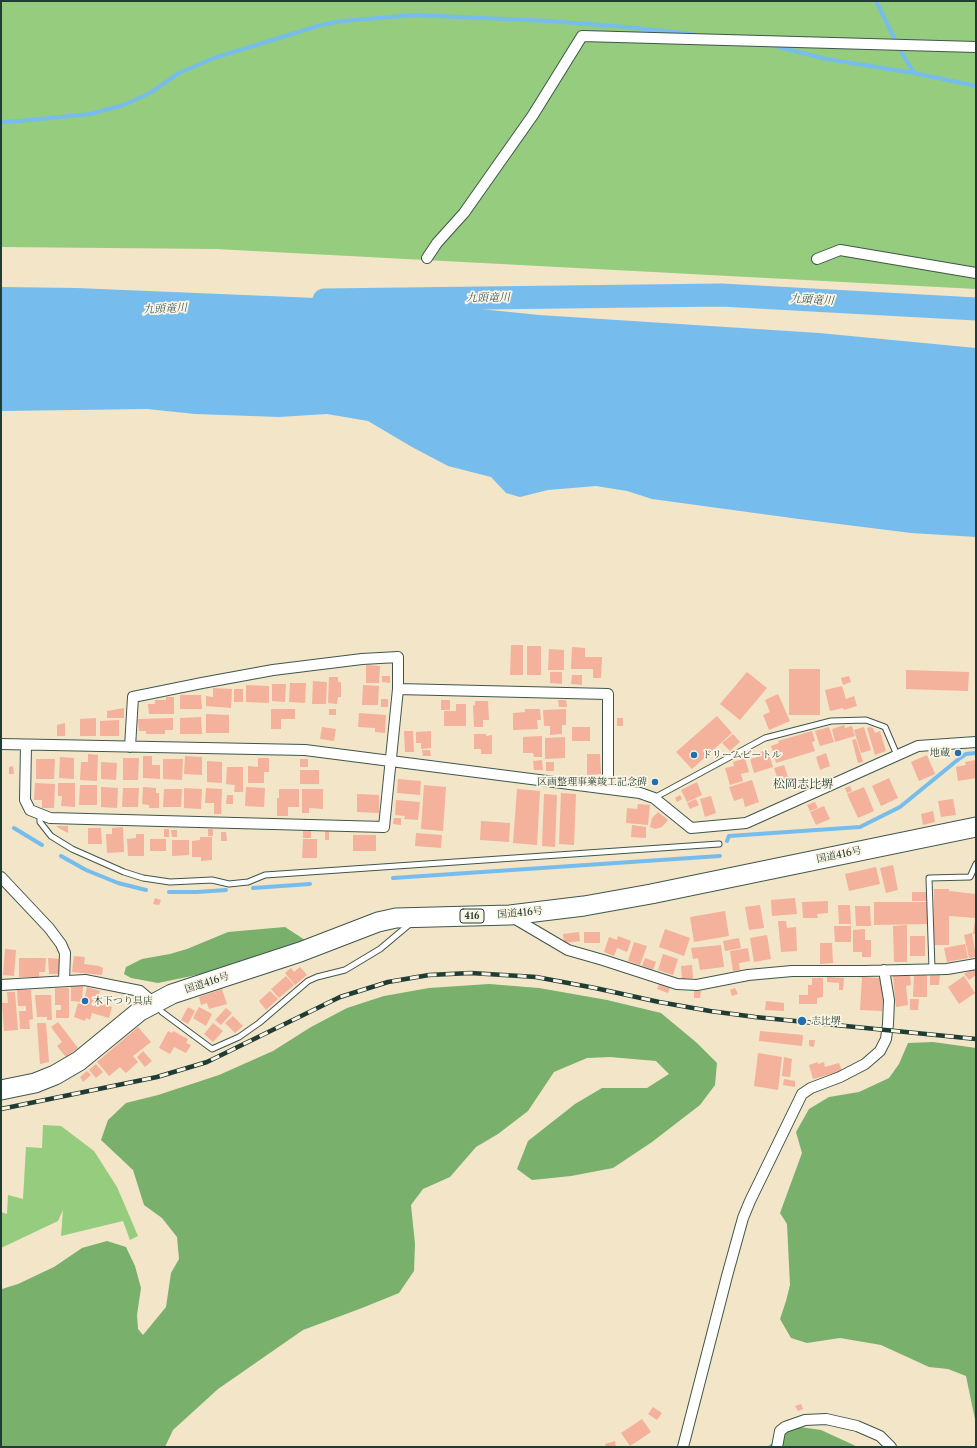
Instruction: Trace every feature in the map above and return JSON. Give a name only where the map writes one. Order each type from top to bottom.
[{"type":"highway","name":"国道416号","points":[[1,1090],[35,1083],[56,1076],[79,1061],[131,1018],[154,1003],[172,994],[300,952],[378,922],[396,918],[510,915],[584,906],[651,894],[976,826]]},
{"type":"street","points":[[427,258],[437,243],[464,213],[534,115],[582,36],[976,47]]},
{"type":"street","points":[[817,259],[840,250],[976,273]]},
{"type":"street","points":[[26,745],[25,800],[30,810],[50,818],[384,827],[398,689],[398,657],[362,658],[273,670],[133,697],[130,747]]},
{"type":"street","points":[[398,689],[608,694],[608,789]]},
{"type":"street","points":[[1,744],[305,750],[640,793],[654,798],[690,828],[746,823],[918,746],[976,742]]},
{"type":"street","points":[[1,877],[49,928],[61,944],[65,953],[64,981]]},
{"type":"street","points":[[510,915],[568,950],[677,984],[697,985],[748,975],[792,971],[947,969],[976,964]]},
{"type":"street","points":[[683,1447],[727,1276],[743,1218],[750,1201],[802,1094],[811,1088],[865,1064],[880,1051],[886,1039],[888,1024],[889,1000],[884,970]]},
{"type":"street","points":[[1,986],[85,980],[140,991],[154,1003]]},
{"type":"street","points":[[776,1447],[780,1431],[785,1427],[806,1420],[826,1419],[857,1426],[880,1436],[891,1447]]},
{"type":"lane","points":[[654,798],[765,738],[831,721],[866,720],[885,727],[897,755]]},
{"type":"lane","points":[[40,815],[40,822],[51,836],[72,849],[124,872],[143,878],[170,882],[212,880],[228,884],[248,882],[265,875],[719,844]]},
{"type":"lane","points":[[932,969],[929,878],[970,877],[976,864]]},
{"type":"lane","points":[[154,1003],[162,1012],[212,1049],[239,1036],[252,1027],[308,981],[317,977],[345,970],[380,949],[418,918]]},
{"type":"green space","points":[[1,1],[976,1],[976,289],[216,249],[1,247]]},
{"type":"green space","points":[[285,927],[305,940],[304,948],[211,972],[158,983],[131,978],[124,974],[126,967],[142,959],[187,949],[228,932]]},
{"type":"green space","points":[[489,984],[539,988],[607,1000],[661,1013],[697,1043],[717,1063],[715,1085],[700,1105],[652,1142],[613,1168],[571,1176],[532,1180],[517,1169],[528,1141],[575,1104],[602,1088],[647,1088],[669,1074],[656,1061],[610,1057],[587,1058],[554,1072],[528,1111],[498,1134],[476,1147],[450,1177],[423,1189],[411,1205],[415,1244],[414,1271],[399,1293],[303,1330],[218,1389],[173,1430],[165,1447],[1,1447],[1,1288],[2,1289],[18,1284],[54,1267],[82,1248],[107,1241],[126,1247],[135,1266],[141,1288],[137,1315],[138,1329],[143,1335],[166,1307],[171,1273],[179,1259],[177,1237],[162,1218],[144,1205],[133,1170],[101,1140],[108,1120],[126,1103],[158,1095],[219,1075],[273,1051],[311,1027],[347,1008],[384,996],[429,988]]},
{"type":"green space","points":[[933,1042],[976,1048],[976,1424],[966,1376],[948,1369],[929,1367],[881,1345],[840,1338],[807,1343],[791,1338],[780,1319],[790,1285],[787,1224],[780,1213],[802,1153],[796,1132],[809,1109],[829,1097],[859,1092],[889,1078],[899,1064],[908,1043]]},
{"type":"green space","points":[[43,1125],[61,1126],[94,1151],[117,1187],[138,1236],[130,1240],[123,1221],[61,1236],[63,1210],[58,1221],[1,1248],[1,1212],[7,1214],[8,1195],[23,1199],[26,1147],[42,1148]]},
{"type":"green space","points":[[800,1427],[821,1430],[858,1447],[767,1447],[789,1431]]},
{"type":"water","points":[[1,287],[76,288],[412,302],[539,315],[819,333],[976,348],[976,537],[911,533],[799,519],[652,499],[627,491],[596,486],[548,490],[520,497],[506,493],[491,477],[448,466],[368,421],[327,414],[279,417],[195,414],[147,409],[1,411]]},
{"type":"building","points":[[511,645],[523,645],[523,675],[510,675]]},
{"type":"building","points":[[527,646],[541,646],[541,675],[527,675]]},
{"type":"building","points":[[572,647],[585,648],[585,657],[602,657],[601,678],[593,678],[593,669],[571,669]]},
{"type":"building","points":[[549,649],[564,650],[564,670],[548,670]]},
{"type":"building","points":[[366,665],[380,666],[379,683],[366,683]]},
{"type":"building","points":[[789,669],[820,669],[820,715],[789,715]]},
{"type":"building","points":[[906,670],[969,672],[968,691],[906,689]]},
{"type":"building","points":[[550,672],[562,672],[562,684],[550,683]]},
{"type":"building","points":[[747,672],[767,688],[740,720],[720,704]]},
{"type":"building","points":[[572,675],[582,675],[582,685],[571,684]]},
{"type":"building","points":[[382,676],[390,676],[390,683],[382,682]]},
{"type":"building","points":[[849,676],[851,682],[843,685],[841,678]]},
{"type":"building","points":[[329,677],[338,677],[338,682],[341,682],[341,697],[338,697],[337,704],[328,703]]},
{"type":"building","points":[[313,681],[327,682],[326,704],[312,704]]},
{"type":"building","points":[[290,683],[306,683],[305,703],[289,702]]},
{"type":"building","points":[[272,684],[286,684],[285,702],[272,701]]},
{"type":"building","points":[[246,685],[269,686],[269,703],[246,702]]},
{"type":"building","points":[[363,685],[379,686],[378,705],[362,705]]},
{"type":"building","points":[[842,686],[846,699],[854,696],[857,706],[844,710],[843,708],[830,711],[825,690]]},
{"type":"building","points":[[213,688],[232,689],[231,708],[206,706],[206,696],[213,697]]},
{"type":"building","points":[[234,689],[243,689],[243,702],[234,702]]},
{"type":"building","points":[[778,694],[790,721],[769,730],[763,715],[770,712],[765,700]]},
{"type":"building","points":[[180,695],[201,695],[202,709],[180,709]]},
{"type":"building","points":[[166,697],[174,697],[174,714],[149,714],[148,704],[155,704],[155,700],[166,700]]},
{"type":"building","points":[[381,699],[388,699],[388,707],[381,707]]},
{"type":"building","points":[[441,700],[450,700],[450,710],[441,710]]},
{"type":"building","points":[[558,700],[566,700],[567,707],[559,707]]},
{"type":"building","points":[[475,701],[488,701],[489,720],[483,720],[483,727],[474,727],[473,706],[475,705]]},
{"type":"building","points":[[456,704],[466,704],[466,726],[444,726],[444,711],[456,711]]},
{"type":"building","points":[[124,708],[124,718],[107,718],[107,711]]},
{"type":"building","points":[[271,709],[295,709],[295,719],[281,719],[281,729],[271,729]]},
{"type":"building","points":[[329,709],[336,709],[336,715],[329,715]]},
{"type":"building","points":[[525,709],[540,709],[541,720],[537,720],[538,729],[513,730],[513,713],[525,712]]},
{"type":"building","points":[[566,709],[566,725],[562,725],[562,734],[550,735],[550,726],[544,726],[543,710]]},
{"type":"building","points":[[359,713],[386,715],[385,733],[375,732],[375,728],[358,727]]},
{"type":"building","points":[[206,714],[229,715],[229,733],[206,733]]},
{"type":"building","points":[[717,716],[732,733],[692,769],[676,752]]},
{"type":"building","points":[[201,717],[202,734],[180,734],[180,718]]},
{"type":"building","points":[[96,718],[96,736],[80,736],[80,719]]},
{"type":"building","points":[[173,718],[173,730],[165,730],[165,734],[146,734],[146,731],[139,731],[138,719]]},
{"type":"building","points":[[617,718],[623,718],[623,726],[617,726]]},
{"type":"building","points":[[119,720],[119,736],[100,736],[100,721]]},
{"type":"building","points":[[65,723],[65,736],[57,736],[57,725]]},
{"type":"building","points":[[844,725],[845,728],[852,726],[855,736],[835,742],[832,729]]},
{"type":"building","points":[[322,727],[336,729],[334,741],[320,739]]},
{"type":"building","points":[[572,727],[590,727],[590,741],[572,741]]},
{"type":"building","points":[[829,727],[834,742],[820,746],[815,731]]},
{"type":"building","points":[[864,727],[871,750],[861,753],[854,730]]},
{"type":"building","points":[[867,728],[873,728],[875,733],[880,731],[886,751],[875,755]]},
{"type":"building","points":[[404,731],[413,731],[414,752],[405,752]]},
{"type":"building","points":[[431,731],[431,748],[421,749],[421,743],[416,743],[416,732]]},
{"type":"building","points":[[812,731],[815,741],[812,742],[815,751],[776,763],[771,746],[779,743],[778,741]]},
{"type":"building","points":[[474,734],[486,734],[486,736],[492,735],[492,754],[481,754],[481,749],[474,749]]},
{"type":"building","points":[[733,734],[740,742],[730,751],[722,743]]},
{"type":"building","points":[[542,736],[542,757],[534,757],[533,753],[523,753],[523,737]]},
{"type":"building","points":[[565,737],[565,758],[545,759],[545,738]]},
{"type":"building","points":[[856,739],[863,762],[858,763],[852,740]]},
{"type":"building","points":[[422,750],[430,750],[431,756],[423,756]]},
{"type":"building","points":[[768,750],[773,767],[754,773],[750,759],[761,756],[760,752]]},
{"type":"building","points":[[826,753],[830,766],[820,770],[816,757]]},
{"type":"building","points":[[88,754],[98,755],[97,781],[80,780],[81,762],[88,762]]},
{"type":"building","points":[[587,754],[600,754],[601,774],[587,775]]},
{"type":"building","points":[[927,755],[935,774],[919,781],[911,762]]},
{"type":"building","points":[[143,756],[152,756],[152,765],[160,765],[160,779],[143,778]]},
{"type":"building","points":[[185,756],[202,757],[202,775],[184,774]]},
{"type":"building","points":[[60,757],[74,758],[74,779],[59,778]]},
{"type":"building","points":[[123,758],[139,758],[138,780],[123,780]]},
{"type":"building","points":[[258,758],[269,758],[269,772],[264,772],[264,783],[248,783],[248,766],[258,767]]},
{"type":"building","points":[[745,758],[749,772],[741,774],[743,781],[730,785],[725,768],[734,766],[733,762]]},
{"type":"building","points":[[36,759],[55,759],[54,779],[36,779]]},
{"type":"building","points":[[163,759],[183,759],[182,780],[163,779]]},
{"type":"building","points":[[300,759],[308,759],[308,767],[300,767]]},
{"type":"building","points":[[542,760],[543,770],[534,770],[533,761]]},
{"type":"building","points":[[976,760],[976,778],[958,781],[956,767],[966,765],[965,762]]},
{"type":"building","points":[[207,761],[222,762],[222,783],[207,782]]},
{"type":"building","points":[[101,762],[117,763],[116,780],[101,779]]},
{"type":"building","points":[[546,762],[554,762],[554,771],[546,771]]},
{"type":"building","points":[[784,765],[790,783],[780,786],[774,768]]},
{"type":"building","points":[[13,766],[14,774],[9,774],[9,767]]},
{"type":"building","points":[[227,767],[243,767],[243,792],[234,792],[235,785],[226,784]]},
{"type":"building","points":[[300,770],[319,770],[319,784],[300,784]]},
{"type":"building","points":[[889,778],[898,798],[881,806],[872,786]]},
{"type":"building","points":[[398,779],[421,781],[420,795],[397,793]]},
{"type":"building","points":[[752,780],[759,802],[745,807],[743,798],[734,801],[729,787]]},
{"type":"building","points":[[697,782],[702,795],[687,802],[681,790]]},
{"type":"building","points":[[35,783],[55,784],[54,808],[42,808],[42,800],[34,800]]},
{"type":"building","points":[[58,783],[75,783],[75,807],[61,806],[62,796],[58,796]]},
{"type":"building","points":[[80,785],[97,785],[97,805],[79,805]]},
{"type":"building","points":[[424,785],[446,787],[443,831],[421,829]]},
{"type":"building","points":[[850,786],[852,791],[847,793],[845,788]]},
{"type":"building","points":[[101,787],[118,788],[117,808],[101,807]]},
{"type":"building","points":[[143,787],[156,788],[156,793],[159,793],[159,808],[149,808],[149,805],[142,804]]},
{"type":"building","points":[[246,787],[265,788],[264,807],[245,806]]},
{"type":"building","points":[[864,787],[874,811],[858,818],[847,794]]},
{"type":"building","points":[[123,788],[139,788],[138,807],[122,807]]},
{"type":"building","points":[[184,788],[202,789],[201,809],[184,808]]},
{"type":"building","points":[[206,788],[222,789],[221,814],[214,814],[214,803],[205,803]]},
{"type":"building","points":[[164,789],[182,789],[181,807],[163,807]]},
{"type":"building","points":[[279,789],[299,789],[299,807],[288,807],[288,816],[277,816],[277,798],[279,798]]},
{"type":"building","points":[[302,789],[323,789],[323,809],[309,808],[309,813],[302,813]]},
{"type":"building","points":[[517,789],[540,791],[537,845],[513,843]]},
{"type":"building","points":[[561,793],[576,794],[574,845],[559,844]]},
{"type":"building","points":[[357,794],[379,795],[379,813],[357,812]]},
{"type":"building","points":[[544,794],[557,795],[555,847],[542,846]]},
{"type":"building","points":[[227,795],[233,795],[233,804],[226,804]]},
{"type":"building","points":[[680,795],[682,799],[677,802],[675,798]]},
{"type":"building","points":[[711,796],[716,813],[705,817],[700,799]]},
{"type":"building","points":[[696,799],[699,805],[690,809],[687,803]]},
{"type":"building","points":[[953,799],[956,815],[941,817],[938,801]]},
{"type":"building","points":[[396,800],[420,802],[418,820],[404,819],[405,816],[395,815]]},
{"type":"building","points":[[815,802],[818,808],[810,811],[807,805]]},
{"type":"building","points":[[638,804],[650,805],[648,825],[626,823],[627,808],[637,809]]},
{"type":"building","points":[[824,806],[830,819],[816,825],[810,812]]},
{"type":"building","points":[[933,811],[935,822],[923,825],[921,814]]},
{"type":"building","points":[[658,812],[668,820],[662,827],[655,829],[650,827],[652,818]]},
{"type":"building","points":[[394,818],[401,818],[401,825],[393,824]]},
{"type":"building","points":[[481,821],[510,823],[509,842],[480,840]]},
{"type":"building","points":[[632,825],[646,827],[646,838],[631,837]]},
{"type":"building","points":[[68,826],[68,833],[57,827]]},
{"type":"building","points":[[123,827],[124,852],[107,853],[106,834],[112,834],[112,828]]},
{"type":"building","points":[[88,828],[101,828],[102,844],[88,844]]},
{"type":"building","points":[[164,829],[169,829],[169,837],[164,837]]},
{"type":"building","points":[[208,829],[213,829],[213,836],[208,836]]},
{"type":"building","points":[[171,830],[177,830],[177,837],[172,837]]},
{"type":"building","points":[[303,831],[311,831],[311,838],[303,838]]},
{"type":"building","points":[[325,831],[329,831],[329,840],[325,840]]},
{"type":"building","points":[[221,832],[226,832],[227,841],[221,841]]},
{"type":"building","points":[[416,833],[442,835],[441,848],[415,846]]},
{"type":"building","points":[[136,834],[144,834],[144,856],[128,856],[127,839],[136,838]]},
{"type":"building","points":[[353,835],[376,835],[376,851],[353,851]]},
{"type":"building","points":[[200,837],[212,837],[212,860],[201,861],[201,857],[192,857],[192,841],[200,840]]},
{"type":"building","points":[[150,839],[166,839],[166,851],[150,851]]},
{"type":"building","points":[[303,839],[317,839],[317,858],[302,858]]},
{"type":"building","points":[[172,840],[189,840],[189,855],[172,856]]},
{"type":"building","points":[[893,865],[898,890],[886,893],[880,868]]},
{"type":"building","points":[[876,867],[880,884],[849,891],[845,874]]},
{"type":"building","points":[[934,889],[949,889],[949,891],[976,894],[976,918],[949,916],[949,945],[934,945]]},
{"type":"building","points":[[912,892],[927,892],[927,901],[912,901]]},
{"type":"building","points":[[155,898],[161,900],[159,905],[153,904]]},
{"type":"building","points":[[795,898],[797,914],[772,916],[771,900]]},
{"type":"building","points":[[828,901],[828,913],[817,914],[818,918],[803,918],[802,902]]},
{"type":"building","points":[[874,902],[927,902],[928,924],[874,925]]},
{"type":"building","points":[[760,905],[764,928],[749,930],[745,907]]},
{"type":"building","points":[[838,905],[850,905],[851,924],[839,924]]},
{"type":"building","points":[[855,906],[870,906],[871,926],[856,926]]},
{"type":"building","points":[[725,911],[729,936],[694,942],[690,917]]},
{"type":"building","points":[[778,921],[786,921],[787,928],[796,927],[797,951],[781,952]]},
{"type":"building","points":[[975,921],[976,934],[973,934]]},
{"type":"building","points":[[907,925],[907,962],[894,962],[893,926]]},
{"type":"building","points":[[834,926],[851,926],[851,942],[835,942]]},
{"type":"building","points":[[665,929],[690,938],[684,956],[659,947]]},
{"type":"building","points":[[865,929],[865,940],[871,940],[871,957],[862,957],[862,952],[853,952],[853,930]]},
{"type":"building","points":[[579,932],[580,941],[564,943],[563,934]]},
{"type":"building","points":[[584,932],[600,932],[600,943],[584,943]]},
{"type":"building","points":[[972,933],[976,957],[969,958],[964,935]]},
{"type":"building","points":[[767,935],[771,959],[754,962],[750,938]]},
{"type":"building","points":[[618,936],[631,941],[627,952],[617,948],[614,956],[604,952],[609,937],[617,940]]},
{"type":"building","points":[[910,936],[925,936],[925,956],[910,956]]},
{"type":"building","points":[[739,938],[741,948],[725,951],[723,941]]},
{"type":"building","points":[[634,942],[647,946],[640,965],[628,961]]},
{"type":"building","points":[[820,943],[832,943],[833,963],[820,964]]},
{"type":"building","points":[[965,944],[968,958],[947,962],[944,948]]},
{"type":"building","points":[[721,945],[724,967],[700,970],[698,958],[693,959],[691,948]]},
{"type":"building","points":[[748,948],[750,961],[739,963],[740,970],[733,971],[730,951]]},
{"type":"building","points":[[5,949],[16,950],[14,976],[3,975]]},
{"type":"building","points":[[663,954],[678,959],[673,975],[658,970]]},
{"type":"building","points":[[74,956],[85,957],[84,964],[103,968],[102,975],[72,972]]},
{"type":"building","points":[[19,958],[46,958],[45,972],[39,972],[39,977],[19,977]]},
{"type":"building","points":[[48,958],[60,959],[60,974],[49,974]]},
{"type":"building","points":[[645,958],[656,962],[653,970],[642,966]]},
{"type":"building","points":[[692,965],[693,978],[682,979],[681,966]]},
{"type":"building","points":[[300,967],[307,975],[295,985],[285,973],[291,968],[294,972]]},
{"type":"building","points":[[974,968],[976,975],[969,980],[964,974]]},
{"type":"building","points":[[910,974],[911,985],[906,986],[908,1005],[896,1007],[893,976]]},
{"type":"building","points":[[914,975],[927,975],[927,997],[913,997]]},
{"type":"building","points":[[930,975],[940,975],[939,985],[930,985]]},
{"type":"building","points":[[286,976],[294,985],[279,998],[271,989]]},
{"type":"building","points":[[964,976],[975,993],[959,1004],[948,987]]},
{"type":"building","points":[[827,977],[844,978],[843,990],[839,990],[839,983],[827,982]]},
{"type":"building","points":[[862,977],[880,978],[884,986],[882,1011],[860,1010]]},
{"type":"building","points":[[812,978],[823,978],[823,997],[817,998],[817,1004],[799,1004],[799,995],[808,995],[808,985],[812,985]]},
{"type":"building","points":[[659,984],[670,988],[668,993],[657,989]]},
{"type":"building","points":[[71,985],[83,986],[82,1002],[71,1001]]},
{"type":"building","points":[[87,987],[100,991],[96,1002],[112,1007],[109,1018],[92,1013],[90,1020],[86,1018],[85,1021],[74,1017],[78,1003],[83,1005]]},
{"type":"building","points":[[55,988],[69,988],[69,1018],[56,1018],[56,1010],[61,1010],[61,1005],[55,1005]]},
{"type":"building","points":[[735,988],[738,994],[732,996],[730,990]]},
{"type":"building","points":[[222,989],[227,1004],[209,1009],[207,1003],[201,1005],[199,997]]},
{"type":"building","points":[[17,990],[31,990],[33,1019],[29,1020],[30,1029],[20,1029],[19,1011],[26,1011],[26,1006],[18,1006]]},
{"type":"building","points":[[270,991],[278,999],[266,1010],[259,1001]]},
{"type":"building","points":[[694,991],[701,991],[700,998],[694,998]]},
{"type":"building","points":[[7,992],[15,992],[18,1030],[4,1031],[2,1003],[8,1003]]},
{"type":"building","points":[[35,995],[51,995],[52,1020],[47,1020],[47,1017],[37,1017]]},
{"type":"building","points":[[910,999],[919,999],[918,1010],[910,1010]]},
{"type":"building","points":[[766,1001],[784,1003],[784,1011],[765,1010]]},
{"type":"building","points":[[188,1007],[195,1011],[188,1024],[181,1020]]},
{"type":"building","points":[[199,1007],[212,1014],[206,1026],[193,1018]]},
{"type":"building","points":[[226,1008],[232,1013],[221,1025],[215,1020]]},
{"type":"building","points":[[233,1016],[243,1026],[235,1033],[225,1023]]},
{"type":"building","points":[[58,1022],[78,1048],[66,1057],[57,1046],[62,1042],[51,1027]]},
{"type":"building","points":[[37,1023],[46,1023],[49,1062],[40,1064]]},
{"type":"building","points":[[213,1023],[223,1031],[213,1042],[204,1034]]},
{"type":"building","points":[[138,1027],[151,1042],[133,1056],[138,1062],[126,1073],[120,1067],[109,1076],[97,1062]]},
{"type":"building","points":[[168,1031],[172,1033],[173,1031],[188,1039],[186,1043],[191,1045],[186,1053],[174,1047],[170,1054],[159,1048]]},
{"type":"building","points":[[760,1031],[803,1035],[802,1046],[759,1041]]},
{"type":"building","points":[[809,1040],[815,1040],[814,1047],[809,1046]]},
{"type":"building","points":[[143,1051],[152,1061],[145,1067],[137,1057]]},
{"type":"building","points":[[758,1053],[782,1057],[778,1090],[754,1086]]},
{"type":"building","points":[[784,1057],[792,1059],[790,1077],[782,1076]]},
{"type":"building","points":[[818,1062],[818,1064],[824,1062],[825,1067],[839,1063],[842,1071],[813,1079],[809,1065]]},
{"type":"building","points":[[96,1064],[103,1072],[96,1078],[89,1070]]},
{"type":"building","points":[[87,1071],[91,1075],[83,1082],[80,1077]]},
{"type":"building","points":[[784,1079],[795,1081],[795,1087],[783,1085]]},
{"type":"building","points":[[801,1404],[803,1409],[798,1411],[795,1406]]},
{"type":"building","points":[[653,1407],[662,1413],[657,1420],[648,1414]]},
{"type":"building","points":[[642,1419],[651,1432],[630,1446],[621,1433]]},
{"type":"building","points":[[615,1441],[616,1447],[606,1447],[605,1444]]},
{"type":"waterway","points":[[876,1],[900,50],[914,73]]},
{"type":"waterway","points":[[1,122],[90,114],[124,105],[150,93],[179,73],[214,58],[321,25],[343,21],[414,15],[549,21],[693,34]]},
{"type":"waterway","points":[[771,45],[826,59],[914,73],[976,86]]},
{"type":"waterway","name":"九頭竜川","points":[[324,300],[721,295],[976,309]]},
{"type":"waterway","points":[[727,841],[729,836],[860,827],[900,807],[960,758],[966,754],[976,753]]},
{"type":"waterway","points":[[14,828],[42,845]]},
{"type":"waterway","points":[[61,856],[86,870],[118,883],[146,890]]},
{"type":"waterway","points":[[393,878],[720,856]]},
{"type":"waterway","points":[[253,888],[310,884]]},
{"type":"waterway","points":[[169,892],[226,890]]},
{"type":"railway","points":[[1,1109],[157,1077],[207,1062],[340,997],[388,982],[429,975],[471,973],[536,977],[710,1011],[755,1017],[976,1039]]},
{"type":"place","name":"地蔵","points":[[958,753]]},
{"type":"place","name":"ドリームビートル","points":[[694,755]]},
{"type":"place","name":"区画整理事業竣工記念碑","points":[[655,782]]},
{"type":"place","name":"木下つり具店","points":[[85,1001]]},
{"type":"place","name":"志比堺","points":[[802,1021]]},
{"type":"district","name":"松岡志比堺","points":[[803,785]]}]
